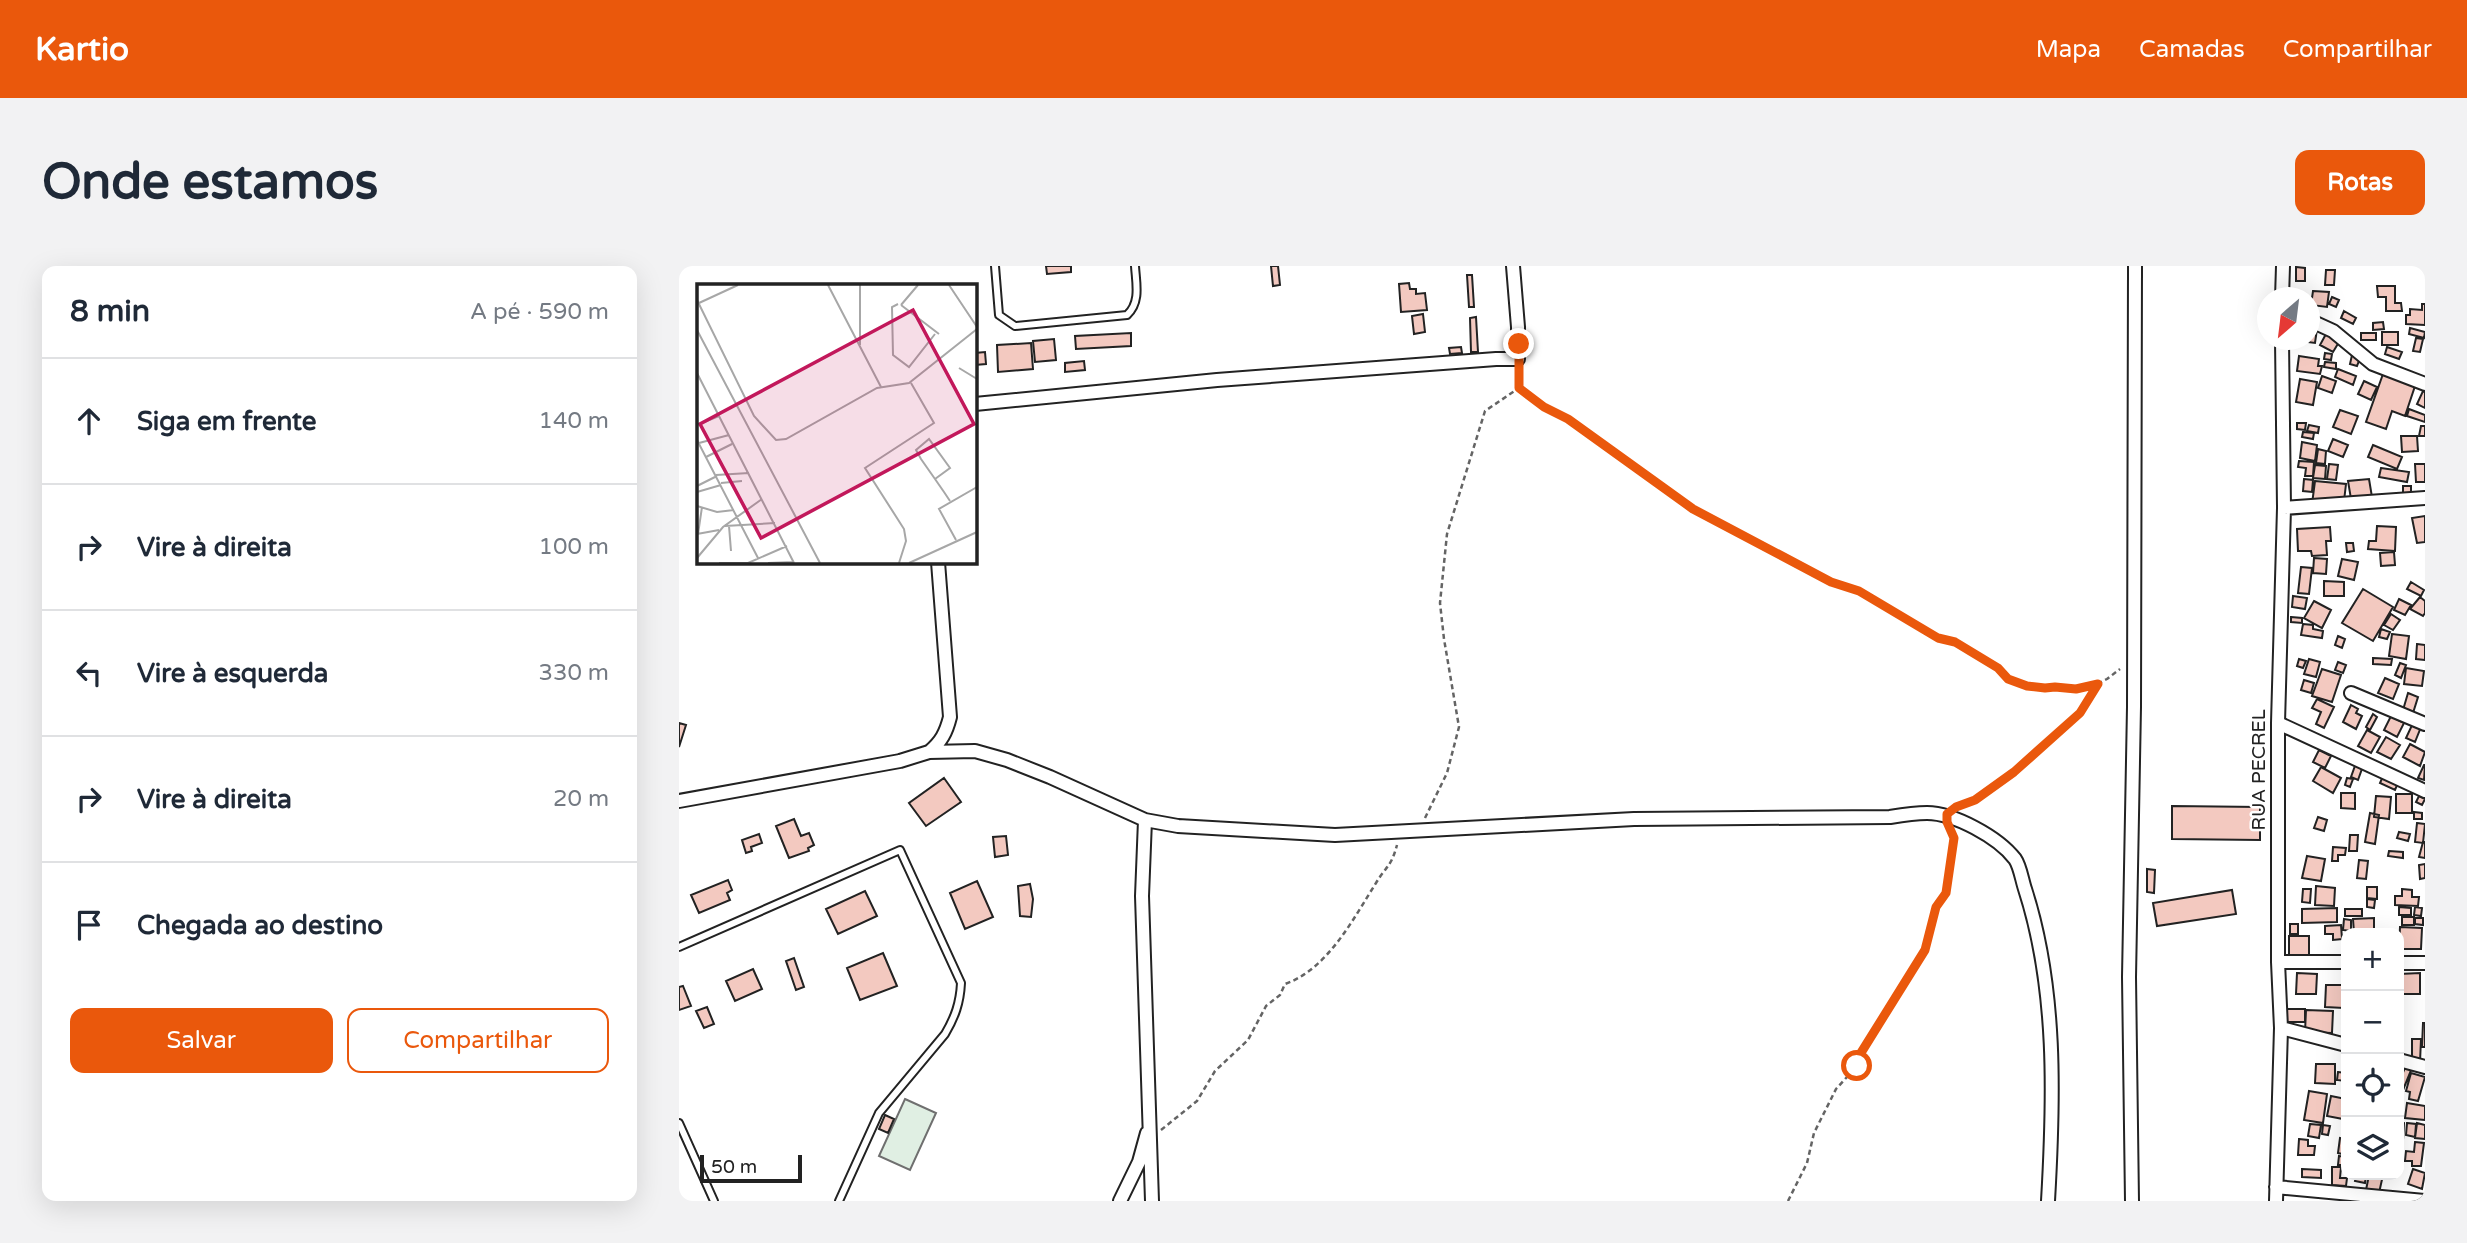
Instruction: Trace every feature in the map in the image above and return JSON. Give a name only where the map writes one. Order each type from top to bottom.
[{"type":"street","points":[[977,404],[1217,380],[1518,359],[1513,266]]},
{"type":"street","points":[[2132,1201],[2129,978],[2134,707],[2135,266]]},
{"type":"street","points":[[2282,287],[2283,266]]},
{"type":"street","points":[[2320,325],[2333,331],[2373,364],[2425,384]]},
{"type":"street","name":"RUA PECREL","points":[[2276,1201],[2281,1028],[2278,962],[2279,723],[2284,508],[2282,350]]},
{"type":"street","points":[[2284,508],[2425,498]]},
{"type":"street","points":[[929,752],[947,732],[950,717],[938,564]]},
{"type":"street","points":[[2351,693],[2425,724]]},
{"type":"street","points":[[2279,723],[2425,791]]},
{"type":"street","points":[[679,801],[900,761],[929,752],[975,751],[1007,760],[1145,820],[1178,826],[1335,835],[1634,819],[1890,817],[1929,813],[1965,823],[1995,840],[2016,860],[2031,906],[2046,983],[2051,1141],[2048,1201]]},
{"type":"street","points":[[1145,820],[1142,896],[1152,1201]]},
{"type":"street","points":[[2278,962],[2341,962]]},
{"type":"street","points":[[2404,963],[2425,963]]},
{"type":"street","points":[[2281,1028],[2341,1044]]},
{"type":"street","points":[[2404,1061],[2425,1067]]},
{"type":"street","points":[[1120,1201],[1139,1162],[1150,1122]]},
{"type":"street","points":[[2276,1187],[2425,1201]]},
{"type":"lane","points":[[995,266],[999,315],[1015,326],[1127,315],[1137,300],[1135,266]]},
{"type":"lane","points":[[679,947],[900,850],[961,983],[960,1001],[944,1034],[879,1113],[839,1201]]},
{"type":"lane","points":[[679,1123],[714,1201]]},
{"type":"path","points":[[1518,359],[1519,388]]},
{"type":"path","points":[[1519,388],[1544,407],[1568,419],[1693,509],[1831,582],[1859,591],[1938,638],[1955,642],[1998,668],[2008,679],[2027,686],[2045,688],[2076,689],[2098,684]]},
{"type":"path","points":[[1422,824],[1447,773],[1459,727],[1440,603],[1447,534],[1485,411],[1519,388]]},
{"type":"path","points":[[1956,807],[1975,800],[2014,772],[2080,713],[2098,684],[2120,668]]},
{"type":"path","points":[[1788,1201],[1807,1163],[1814,1133],[1836,1089],[1857,1066],[1859,1056],[1925,950],[1936,907],[1946,893],[1954,851],[1954,838],[1950,830]]},
{"type":"path","points":[[1145,1143],[1197,1101],[1215,1071],[1248,1040],[1266,1006],[1280,995],[1285,984],[1295,981],[1322,960],[1347,928],[1378,878],[1392,863],[1397,844]]},
{"type":"green space","points":[[905,1099],[936,1113],[910,1170],[879,1156]]},
{"type":"building","points":[[1046,266],[1071,266],[1071,272],[1047,274]]},
{"type":"building","points":[[1271,266],[1278,266],[1280,285],[1273,286]]},
{"type":"building","points":[[2296,267],[2305,268],[2305,281],[2296,281]]},
{"type":"building","points":[[2326,270],[2335,270],[2334,285],[2325,285]]},
{"type":"building","points":[[1467,275],[1472,275],[1474,307],[1469,307]]},
{"type":"building","points":[[1409,283],[1410,289],[1416,289],[1416,294],[1425,293],[1427,310],[1401,312],[1399,284]]},
{"type":"building","points":[[2377,286],[2395,286],[2395,303],[2401,303],[2402,311],[2386,311],[2386,297],[2378,297]]},
{"type":"building","points":[[2320,291],[2329,292],[2327,307],[2320,306]]},
{"type":"building","points":[[2332,297],[2339,300],[2336,307],[2329,304]]},
{"type":"building","points":[[2422,304],[2425,304],[2425,325],[2406,324],[2406,315],[2410,315],[2410,309],[2422,310]]},
{"type":"building","points":[[2344,311],[2356,318],[2353,324],[2341,318]]},
{"type":"building","points":[[1423,314],[1425,332],[1414,334],[1412,316]]},
{"type":"building","points":[[1476,317],[1478,352],[1471,352],[1470,318]]},
{"type":"building","points":[[2383,322],[2384,329],[2373,330],[2373,323]]},
{"type":"building","points":[[2410,328],[2425,332],[2424,338],[2409,334]]},
{"type":"building","points":[[2382,332],[2398,332],[2398,345],[2382,345]]},
{"type":"building","points":[[1131,333],[1131,346],[1076,349],[1075,336]]},
{"type":"building","points":[[2361,333],[2376,333],[2376,340],[2361,340]]},
{"type":"building","points":[[2326,334],[2339,342],[2333,352],[2320,345]]},
{"type":"building","points":[[2416,338],[2423,339],[2420,352],[2413,351]]},
{"type":"building","points":[[1054,339],[1056,360],[1035,362],[1033,341]]},
{"type":"building","points":[[1031,343],[1033,369],[998,372],[997,345]]},
{"type":"building","points":[[1461,347],[1462,353],[1450,354],[1449,348]]},
{"type":"building","points":[[2387,347],[2402,352],[2399,359],[2385,354]]},
{"type":"building","points":[[985,352],[986,364],[977,365],[977,353]]},
{"type":"building","points":[[2325,353],[2332,354],[2331,360],[2324,359]]},
{"type":"building","points":[[2352,355],[2360,358],[2357,366],[2350,364]]},
{"type":"building","points":[[2299,356],[2319,359],[2318,366],[2322,366],[2320,374],[2297,371]]},
{"type":"building","points":[[1084,361],[1085,370],[1065,372],[1065,363]]},
{"type":"building","points":[[2325,362],[2336,363],[2336,369],[2324,367]]},
{"type":"building","points":[[2338,369],[2356,376],[2353,385],[2335,377]]},
{"type":"building","points":[[2383,374],[2415,386],[2405,416],[2392,411],[2386,429],[2366,422]]},
{"type":"building","points":[[2322,376],[2336,381],[2332,393],[2318,388]]},
{"type":"building","points":[[2300,379],[2317,382],[2313,405],[2296,402]]},
{"type":"building","points":[[2364,381],[2377,387],[2371,400],[2358,394]]},
{"type":"building","points":[[2423,391],[2425,392],[2425,408],[2417,404]]},
{"type":"building","points":[[2409,409],[2425,415],[2425,422],[2407,416]]},
{"type":"building","points":[[2340,410],[2358,416],[2351,434],[2333,427]]},
{"type":"building","points":[[2297,423],[2306,423],[2305,430],[2297,429]]},
{"type":"building","points":[[2309,425],[2319,427],[2318,433],[2307,431]]},
{"type":"building","points":[[2421,426],[2425,426],[2425,436],[2419,436]]},
{"type":"building","points":[[2303,432],[2314,433],[2313,439],[2302,437]]},
{"type":"building","points":[[2401,436],[2417,436],[2418,451],[2402,452]]},
{"type":"building","points":[[2333,439],[2348,445],[2343,457],[2328,451]]},
{"type":"building","points":[[2302,442],[2317,445],[2315,461],[2300,458]]},
{"type":"building","points":[[2373,445],[2402,457],[2397,469],[2368,457]]},
{"type":"building","points":[[2318,449],[2326,451],[2325,464],[2316,463]]},
{"type":"building","points":[[2299,461],[2314,462],[2313,476],[2305,476],[2306,468],[2298,467]]},
{"type":"building","points":[[2329,464],[2338,465],[2336,480],[2327,479]]},
{"type":"building","points":[[2415,464],[2425,464],[2425,482],[2416,482]]},
{"type":"building","points":[[2315,465],[2326,466],[2325,479],[2313,478]]},
{"type":"building","points":[[2381,468],[2409,472],[2407,482],[2379,477]]},
{"type":"building","points":[[2304,479],[2313,480],[2312,492],[2303,491]]},
{"type":"building","points":[[2369,479],[2372,497],[2351,499],[2348,481]]},
{"type":"building","points":[[2315,481],[2346,484],[2344,501],[2312,504]]},
{"type":"building","points":[[2403,486],[2411,486],[2411,495],[2403,495]]},
{"type":"building","points":[[2425,516],[2425,542],[2417,543],[2412,518]]},
{"type":"building","points":[[2377,526],[2396,527],[2395,551],[2368,549],[2369,541],[2376,541]]},
{"type":"building","points":[[2330,527],[2331,541],[2326,541],[2327,555],[2312,556],[2311,551],[2298,551],[2297,529]]},
{"type":"building","points":[[2346,543],[2353,543],[2354,551],[2347,552]]},
{"type":"building","points":[[2394,552],[2395,565],[2381,566],[2380,553]]},
{"type":"building","points":[[2314,558],[2327,559],[2326,574],[2313,573]]},
{"type":"building","points":[[2342,559],[2358,562],[2354,580],[2338,576]]},
{"type":"building","points":[[2301,567],[2312,568],[2309,594],[2298,593]]},
{"type":"building","points":[[2324,581],[2344,582],[2344,596],[2324,596]]},
{"type":"building","points":[[2411,582],[2424,590],[2421,596],[2407,589]]},
{"type":"building","points":[[2363,589],[2393,607],[2373,641],[2342,623]]},
{"type":"building","points":[[2293,596],[2307,598],[2305,609],[2292,607]]},
{"type":"building","points":[[2420,597],[2425,601],[2423,616],[2410,609]]},
{"type":"building","points":[[2399,599],[2411,605],[2405,615],[2394,610]]},
{"type":"building","points":[[2314,601],[2331,610],[2322,628],[2304,618]]},
{"type":"building","points":[[2391,614],[2400,620],[2393,630],[2384,625]]},
{"type":"building","points":[[2291,617],[2302,618],[2302,623],[2291,622]]},
{"type":"building","points":[[2303,624],[2313,625],[2313,629],[2323,631],[2322,638],[2301,635]]},
{"type":"building","points":[[2381,629],[2390,632],[2387,639],[2379,637]]},
{"type":"building","points":[[2392,634],[2409,636],[2406,659],[2389,656]]},
{"type":"building","points":[[2338,636],[2345,639],[2342,648],[2335,645]]},
{"type":"building","points":[[2417,644],[2425,645],[2425,660],[2416,659]]},
{"type":"building","points":[[2373,658],[2392,659],[2391,665],[2373,664]]},
{"type":"building","points":[[2299,659],[2306,661],[2303,668],[2297,666]]},
{"type":"building","points":[[2309,659],[2320,662],[2316,677],[2304,674]]},
{"type":"building","points":[[2338,662],[2346,665],[2343,673],[2335,670]]},
{"type":"building","points":[[2400,663],[2406,665],[2401,678],[2395,675]]},
{"type":"building","points":[[2406,668],[2424,671],[2422,686],[2404,684]]},
{"type":"building","points":[[2322,669],[2341,675],[2332,702],[2312,696]]},
{"type":"building","points":[[2385,678],[2399,684],[2393,699],[2378,693]]},
{"type":"building","points":[[2304,680],[2314,683],[2311,693],[2301,690]]},
{"type":"building","points":[[2408,693],[2418,697],[2413,713],[2403,710]]},
{"type":"building","points":[[2317,699],[2334,707],[2324,728],[2316,724],[2321,712],[2312,708]]},
{"type":"building","points":[[2351,705],[2358,709],[2356,713],[2362,716],[2356,729],[2343,722]]},
{"type":"building","points":[[2373,714],[2377,717],[2370,730],[2366,727]]},
{"type":"building","points":[[2391,716],[2404,723],[2397,737],[2384,730]]},
{"type":"building","points":[[679,723],[686,725],[679,747]]},
{"type":"building","points":[[2413,723],[2421,727],[2415,742],[2406,738]]},
{"type":"building","points":[[2367,730],[2380,737],[2371,753],[2358,746]]},
{"type":"building","points":[[2386,737],[2400,745],[2391,759],[2377,752]]},
{"type":"building","points":[[2410,744],[2425,752],[2420,766],[2403,757]]},
{"type":"building","points":[[2319,750],[2331,756],[2325,768],[2313,762]]},
{"type":"building","points":[[2356,763],[2363,766],[2358,780],[2351,777]]},
{"type":"building","points":[[2425,765],[2424,780],[2418,778]]},
{"type":"building","points":[[2321,767],[2341,778],[2333,793],[2313,781]]},
{"type":"building","points":[[2383,776],[2398,783],[2395,790],[2380,783]]},
{"type":"building","points":[[944,778],[961,802],[926,826],[909,803]]},
{"type":"building","points":[[2347,778],[2353,779],[2350,787],[2345,785]]},
{"type":"building","points":[[2341,793],[2355,793],[2355,809],[2341,808]]},
{"type":"building","points":[[2396,794],[2412,794],[2412,813],[2396,813]]},
{"type":"building","points":[[2376,796],[2391,797],[2389,819],[2374,817]]},
{"type":"building","points":[[2419,796],[2425,799],[2422,805],[2416,802]]},
{"type":"building","points":[[2172,806],[2260,807],[2260,840],[2172,839]]},
{"type":"building","points":[[2414,812],[2422,813],[2422,819],[2414,819]]},
{"type":"building","points":[[2370,813],[2379,815],[2375,844],[2365,842]]},
{"type":"building","points":[[2318,817],[2327,820],[2324,831],[2314,828]]},
{"type":"building","points":[[794,819],[801,836],[809,833],[814,845],[808,848],[809,851],[789,858],[776,826]]},
{"type":"building","points":[[2417,823],[2425,824],[2423,843],[2415,842]]},
{"type":"building","points":[[2399,832],[2410,834],[2408,841],[2397,838]]},
{"type":"building","points":[[759,834],[762,843],[751,847],[752,851],[746,853],[742,840]]},
{"type":"building","points":[[2350,835],[2358,835],[2357,851],[2349,851]]},
{"type":"building","points":[[1006,836],[1008,855],[995,857],[993,837]]},
{"type":"building","points":[[2425,842],[2425,858],[2419,857]]},
{"type":"building","points":[[2333,847],[2346,848],[2345,855],[2338,855],[2338,861],[2332,861]]},
{"type":"building","points":[[2389,851],[2403,852],[2403,858],[2388,856]]},
{"type":"building","points":[[2307,856],[2325,859],[2321,881],[2302,878]]},
{"type":"building","points":[[2359,860],[2368,861],[2366,879],[2357,878]]},
{"type":"building","points":[[2425,864],[2425,878],[2420,879],[2419,865]]},
{"type":"building","points":[[2147,869],[2155,870],[2154,893],[2147,892]]},
{"type":"building","points":[[728,880],[732,890],[727,893],[730,900],[699,913],[691,895]]},
{"type":"building","points":[[977,881],[993,917],[965,929],[950,893]]},
{"type":"building","points":[[1030,884],[1033,899],[1031,917],[1020,916],[1018,886]]},
{"type":"building","points":[[2316,886],[2335,888],[2334,906],[2315,905]]},
{"type":"building","points":[[2367,887],[2377,887],[2377,899],[2367,898]]},
{"type":"building","points":[[2303,889],[2311,889],[2310,903],[2302,902]]},
{"type":"building","points":[[2402,889],[2412,890],[2412,897],[2419,897],[2418,906],[2395,905],[2395,896],[2402,896]]},
{"type":"building","points":[[2232,890],[2236,914],[2157,926],[2153,903]]},
{"type":"building","points":[[865,891],[877,916],[838,934],[826,909]]},
{"type":"building","points":[[2367,899],[2375,900],[2374,908],[2367,907]]},
{"type":"building","points":[[2399,907],[2411,908],[2411,915],[2399,915]]},
{"type":"building","points":[[2415,907],[2422,908],[2421,916],[2414,915]]},
{"type":"building","points":[[2337,908],[2337,922],[2302,923],[2302,909]]},
{"type":"building","points":[[2345,909],[2362,909],[2362,916],[2345,916]]},
{"type":"building","points":[[2402,917],[2414,917],[2414,925],[2402,925]]},
{"type":"building","points":[[2374,918],[2374,928],[2354,928],[2353,919]]},
{"type":"building","points":[[2415,918],[2423,918],[2423,925],[2415,924]]},
{"type":"building","points":[[2344,919],[2351,920],[2351,928],[2343,928]]},
{"type":"building","points":[[2290,924],[2298,924],[2298,934],[2290,934]]},
{"type":"building","points":[[2341,925],[2341,939],[2333,940],[2333,934],[2325,934],[2325,926]]},
{"type":"building","points":[[2400,927],[2422,928],[2421,949],[2404,949],[2404,928]]},
{"type":"building","points":[[2289,936],[2309,936],[2309,957],[2289,957]]},
{"type":"building","points":[[883,953],[897,986],[860,1000],[847,968]]},
{"type":"building","points":[[794,958],[804,987],[796,990],[786,961]]},
{"type":"building","points":[[753,969],[762,989],[735,1001],[726,981]]},
{"type":"building","points":[[2297,973],[2317,974],[2316,994],[2296,994]]},
{"type":"building","points":[[2420,973],[2420,994],[2404,994],[2404,974]]},
{"type":"building","points":[[2326,985],[2341,985],[2341,1008],[2325,1007]]},
{"type":"building","points":[[683,986],[691,1006],[679,1010],[679,987]]},
{"type":"building","points":[[707,1007],[714,1024],[704,1028],[696,1011]]},
{"type":"building","points":[[2286,1009],[2305,1009],[2305,1022],[2286,1022]]},
{"type":"building","points":[[2306,1010],[2333,1011],[2332,1033],[2305,1032]]},
{"type":"building","points":[[2425,1023],[2425,1047],[2422,1047]]},
{"type":"building","points":[[2412,1039],[2421,1039],[2420,1062],[2412,1062]]},
{"type":"building","points":[[2316,1064],[2335,1064],[2335,1084],[2315,1083]]},
{"type":"building","points":[[2406,1065],[2412,1068],[2404,1088]]},
{"type":"building","points":[[2411,1073],[2425,1077],[2418,1101],[2409,1099],[2410,1092],[2406,1091]]},
{"type":"building","points":[[2309,1091],[2327,1094],[2323,1123],[2304,1120]]},
{"type":"building","points":[[2331,1096],[2341,1098],[2341,1119],[2327,1116]]},
{"type":"building","points":[[2407,1103],[2425,1106],[2425,1120],[2405,1118]]},
{"type":"building","points":[[885,1115],[894,1119],[888,1133],[879,1129]]},
{"type":"building","points":[[2407,1123],[2416,1124],[2415,1137],[2406,1135]]},
{"type":"building","points":[[2417,1123],[2425,1125],[2425,1139],[2415,1138]]},
{"type":"building","points":[[2310,1124],[2321,1125],[2319,1138],[2308,1136]]},
{"type":"building","points":[[2323,1125],[2330,1126],[2328,1135],[2322,1134]]},
{"type":"building","points":[[2340,1138],[2341,1138],[2341,1154],[2338,1153]]},
{"type":"building","points":[[2299,1139],[2308,1140],[2308,1146],[2315,1146],[2314,1155],[2298,1155]]},
{"type":"building","points":[[2415,1142],[2424,1143],[2421,1166],[2412,1166],[2412,1161],[2405,1161],[2406,1151],[2414,1152]]},
{"type":"building","points":[[2332,1167],[2341,1167],[2340,1178],[2347,1180],[2346,1186],[2332,1185]]},
{"type":"building","points":[[2302,1169],[2321,1170],[2321,1178],[2302,1177]]},
{"type":"building","points":[[2413,1169],[2425,1173],[2422,1189],[2408,1184]]},
{"type":"building","points":[[2368,1180],[2382,1180],[2379,1193],[2366,1190]]},
{"type":"route","points":[[1519,344],[1519,388],[1544,407],[1568,419],[1693,509],[1756,545],[1831,582],[1859,591],[1938,638],[1955,642],[1998,668],[2008,679],[2027,686],[2045,688],[2076,689],[2098,684],[2080,713],[2014,772],[1975,800],[1956,807],[1947,814],[1947,822],[1954,838],[1954,851],[1946,893],[1936,907],[1925,950],[1859,1056],[1857,1066]]}]
